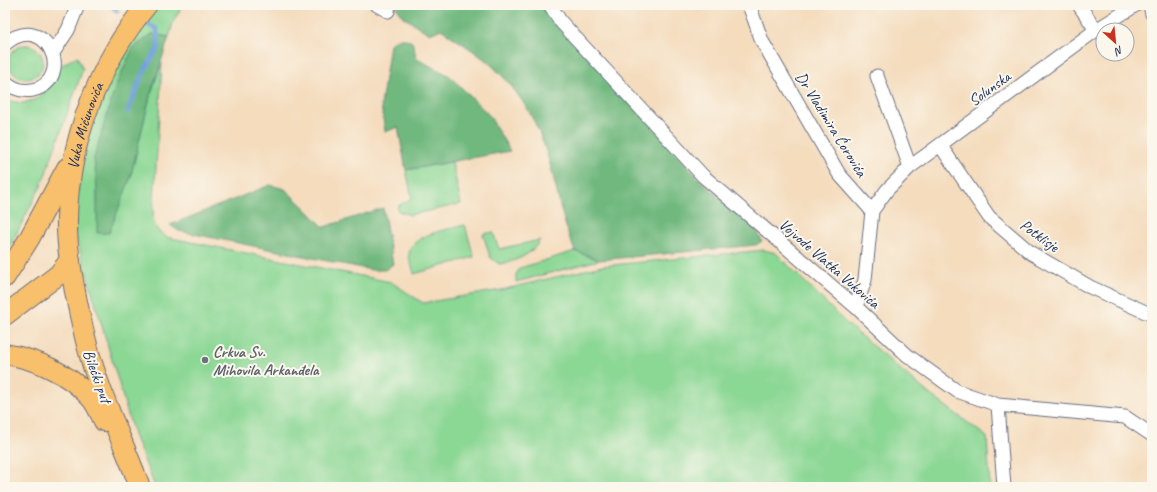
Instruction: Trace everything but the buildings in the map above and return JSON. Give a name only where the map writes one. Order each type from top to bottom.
[{"type":"main road","name":"Vuka Mićunovića","points":[[70,260],[67,220],[76,150],[96,88],[118,44],[147,5]]},
{"type":"main road","points":[[5,277],[44,213],[76,150]]},
{"type":"main road","points":[[5,315],[58,275],[70,260]]},
{"type":"main road","name":"Bilećki put","points":[[70,260],[87,346],[140,487]]},
{"type":"main road","points":[[5,354],[56,370],[82,390],[91,398],[106,423],[127,451]]},
{"type":"street","points":[[53,53],[68,30],[78,5]]},
{"type":"street","points":[[378,5],[388,11],[388,5]]},
{"type":"street","name":"Vojvode Vlatka Vukovića","points":[[550,5],[561,22],[703,176],[856,307],[907,355],[957,391],[998,405],[1125,417],[1152,434]]},
{"type":"street","name":"Dr Vladimira Ćorovića","points":[[749,5],[762,41],[839,174],[872,211]]},
{"type":"street","points":[[1079,5],[1095,29]]},
{"type":"street","name":"Solunska","points":[[1109,22],[1136,5]]},
{"type":"street","points":[[1150,5],[1152,14]]},
{"type":"street","name":"Solunska","points":[[872,211],[888,190],[910,167],[1095,31]]},
{"type":"street","points":[[5,44],[13,38],[22,35],[32,35],[44,41],[53,53],[55,62],[53,72],[43,86],[26,91],[17,90],[5,81]]},
{"type":"street","points":[[877,76],[910,167]]},
{"type":"street","name":"Potklisje","points":[[940,145],[989,217],[1031,253],[1090,286],[1152,315]]},
{"type":"street","points":[[856,307],[865,280],[872,211]]},
{"type":"street","points":[[998,405],[1004,487]]},
{"type":"green space","points":[[154,5],[183,5],[174,20],[169,37],[152,34],[94,158],[97,188],[130,179],[150,96],[162,63],[153,218],[157,230],[166,237],[391,282],[423,303],[501,290],[602,266],[764,250],[776,253],[846,323],[928,393],[987,437],[990,487],[155,487],[134,435],[75,234],[76,201],[87,138],[116,58]]},
{"type":"green space","points":[[395,5],[545,5],[700,180],[757,231],[762,241],[756,245],[599,260],[575,251],[566,227],[542,140],[537,127],[523,102],[505,79],[484,59],[441,29],[430,34],[403,17]]},
{"type":"green space","points":[[152,34],[169,37],[150,96],[130,179],[109,233],[97,233],[97,188],[94,158],[115,88],[133,48]]},
{"type":"green space","points":[[397,39],[405,39],[412,42],[417,59],[450,76],[489,115],[510,151],[406,170],[398,127],[385,132],[381,105],[390,44]]},
{"type":"green space","points":[[23,45],[29,45],[33,46],[40,52],[43,62],[42,69],[36,76],[29,79],[23,79],[19,78],[12,72],[9,65],[9,59],[10,55],[16,48]]},
{"type":"green space","points":[[77,56],[83,69],[42,184],[5,256],[5,106],[10,101],[23,103],[37,99],[50,86],[57,68]]},
{"type":"green space","points":[[452,162],[461,204],[410,215],[398,211],[398,206],[412,198],[406,170]]},
{"type":"green space","points":[[270,185],[285,189],[324,227],[383,208],[393,264],[385,270],[372,270],[179,231],[170,225]]},
{"type":"green space","points":[[465,225],[474,257],[414,274],[409,253],[417,241],[432,233]]},
{"type":"green space","points":[[493,232],[499,249],[540,240],[528,254],[511,262],[499,264],[490,257],[483,234]]},
{"type":"green space","points":[[575,251],[599,260],[516,282],[516,274],[520,268]]},
{"type":"waterway","points":[[111,5],[117,11]]},
{"type":"waterway","points":[[128,111],[143,73],[158,48],[157,29],[145,23]]},
{"type":"place","name":"Crkva Sv. Mihovila Arkanđela","points":[[205,360]]}]
